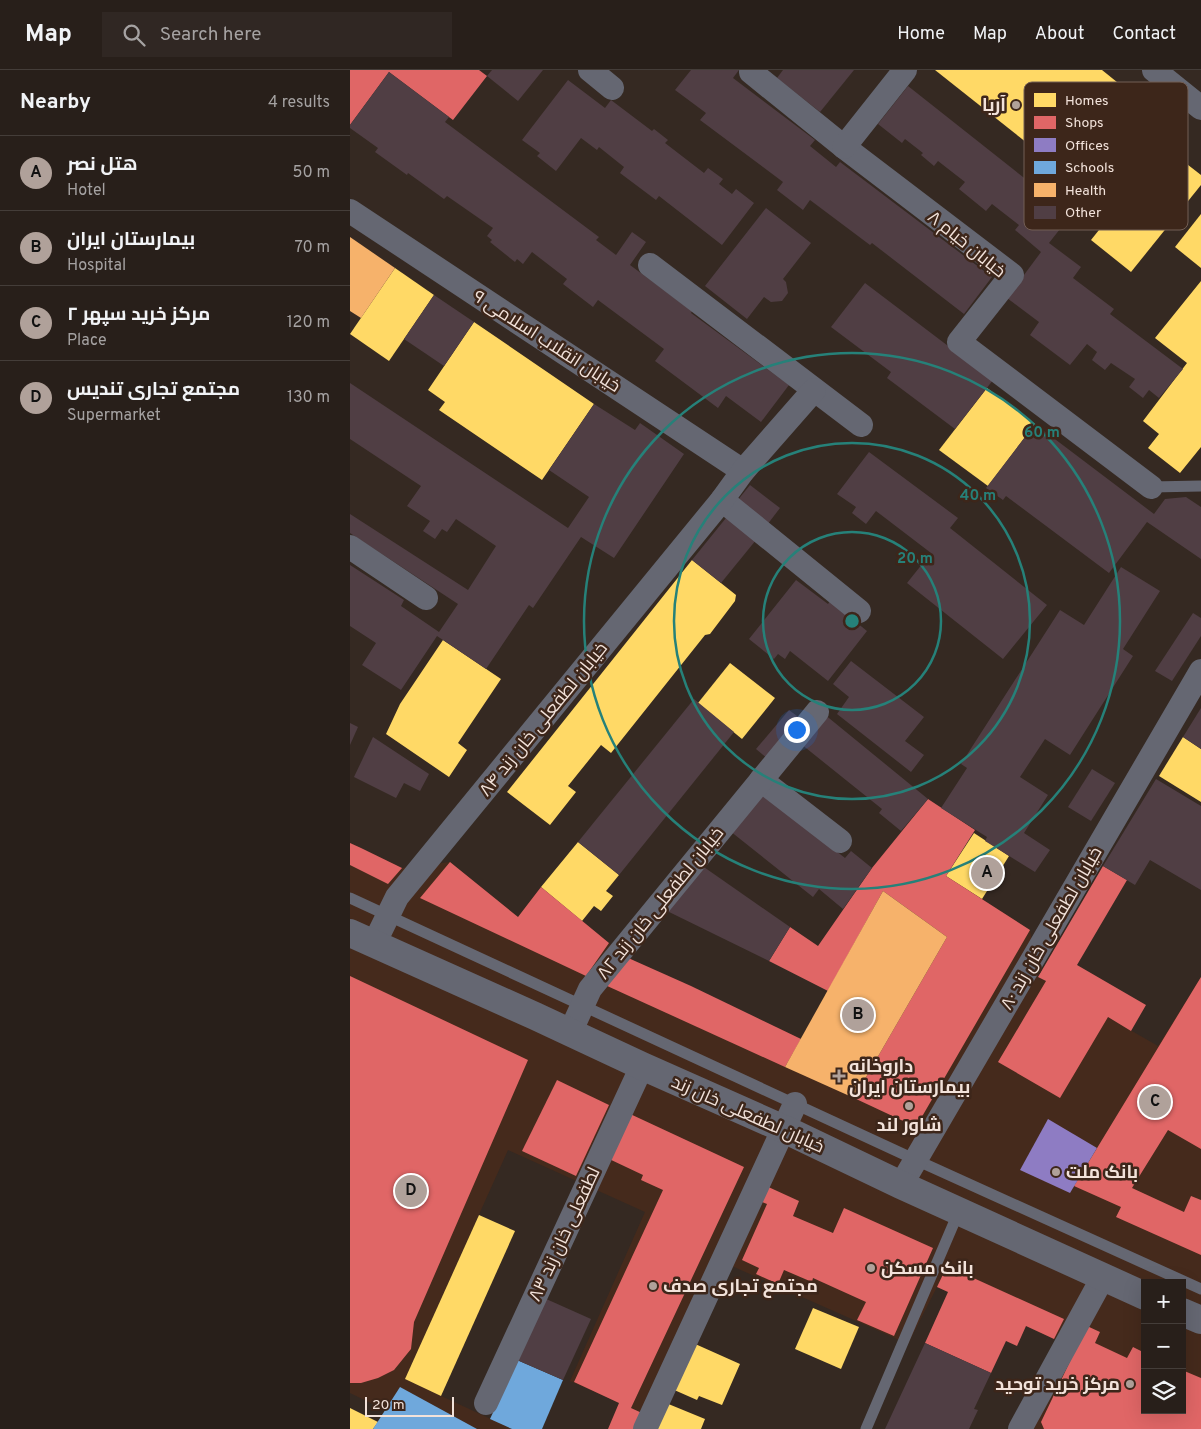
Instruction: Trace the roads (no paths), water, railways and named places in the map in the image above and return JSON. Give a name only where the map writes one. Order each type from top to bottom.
[{"type":"street","points":[[590,70],[612,88]]},
{"type":"street","points":[[844,147],[905,70]]},
{"type":"street","points":[[1154,70],[1169,82]]},
{"type":"street","name":"خیابان خیام ۸","points":[[751,72],[844,147],[1012,275],[959,342],[1151,487]]},
{"type":"street","points":[[1188,97],[1200,106]]},
{"type":"street","name":"خیابان انقلاب اسلامی ۹","points":[[350,211],[743,471]]},
{"type":"street","points":[[650,265],[861,425]]},
{"type":"street","name":"خیابان لطفعلی خان زند ۸۴","points":[[357,938],[387,916],[397,897],[722,500],[743,471],[814,390]]},
{"type":"street","points":[[722,500],[860,611]]},
{"type":"street","points":[[350,547],[426,598]]},
{"type":"street","name":"خیابان لطفعلی خان زند ۸۰","points":[[901,1185],[1201,670]]},
{"type":"street","name":"خیابان لطفعلی خان زند ۸۲","points":[[570,1033],[590,989],[817,712]]},
{"type":"street","points":[[761,780],[840,841]]},
{"type":"street","name":"خیابان لطفعلی خان زند","points":[[357,938],[784,1129],[901,1185],[1141,1294]]},
{"type":"street","name":"لطفعلی خان زند ۸۳","points":[[486,1403],[642,1066]]},
{"type":"street","points":[[645,1429],[795,1104]]},
{"type":"street","points":[[1020,1429],[1103,1277]]},
{"type":"street","points":[[1186,1314],[1201,1320]]},
{"type":"lane","name":"خیابان خیام ۸","points":[[1151,487],[1201,486]]},
{"type":"lane","points":[[350,898],[916,1160],[1201,1289]]},
{"type":"lane","points":[[866,1429],[959,1211]]},
{"type":"place","name":"آریا","points":[[1016,105]]},
{"type":"place","name":"هتل نصر","points":[[987,873]]},
{"type":"place","name":"بیمارستان ایران","points":[[858,1015]]},
{"type":"place","name":"داروخانه بیمارستان ایران","points":[[839,1076]]},
{"type":"place","name":"مرکز خرید سپهر ۲","points":[[1155,1102]]},
{"type":"place","name":"شاور لند","points":[[909,1106]]},
{"type":"place","name":"بانک ملت","points":[[1056,1172]]},
{"type":"place","name":"مجتمع تجاری تندیس","points":[[411,1191]]},
{"type":"place","name":"بانک مسکن","points":[[871,1268]]},
{"type":"place","name":"مجتمع تجاری صدف","points":[[653,1286]]},
{"type":"place","name":"مرکز خرید توحید","points":[[1130,1384]]}]
